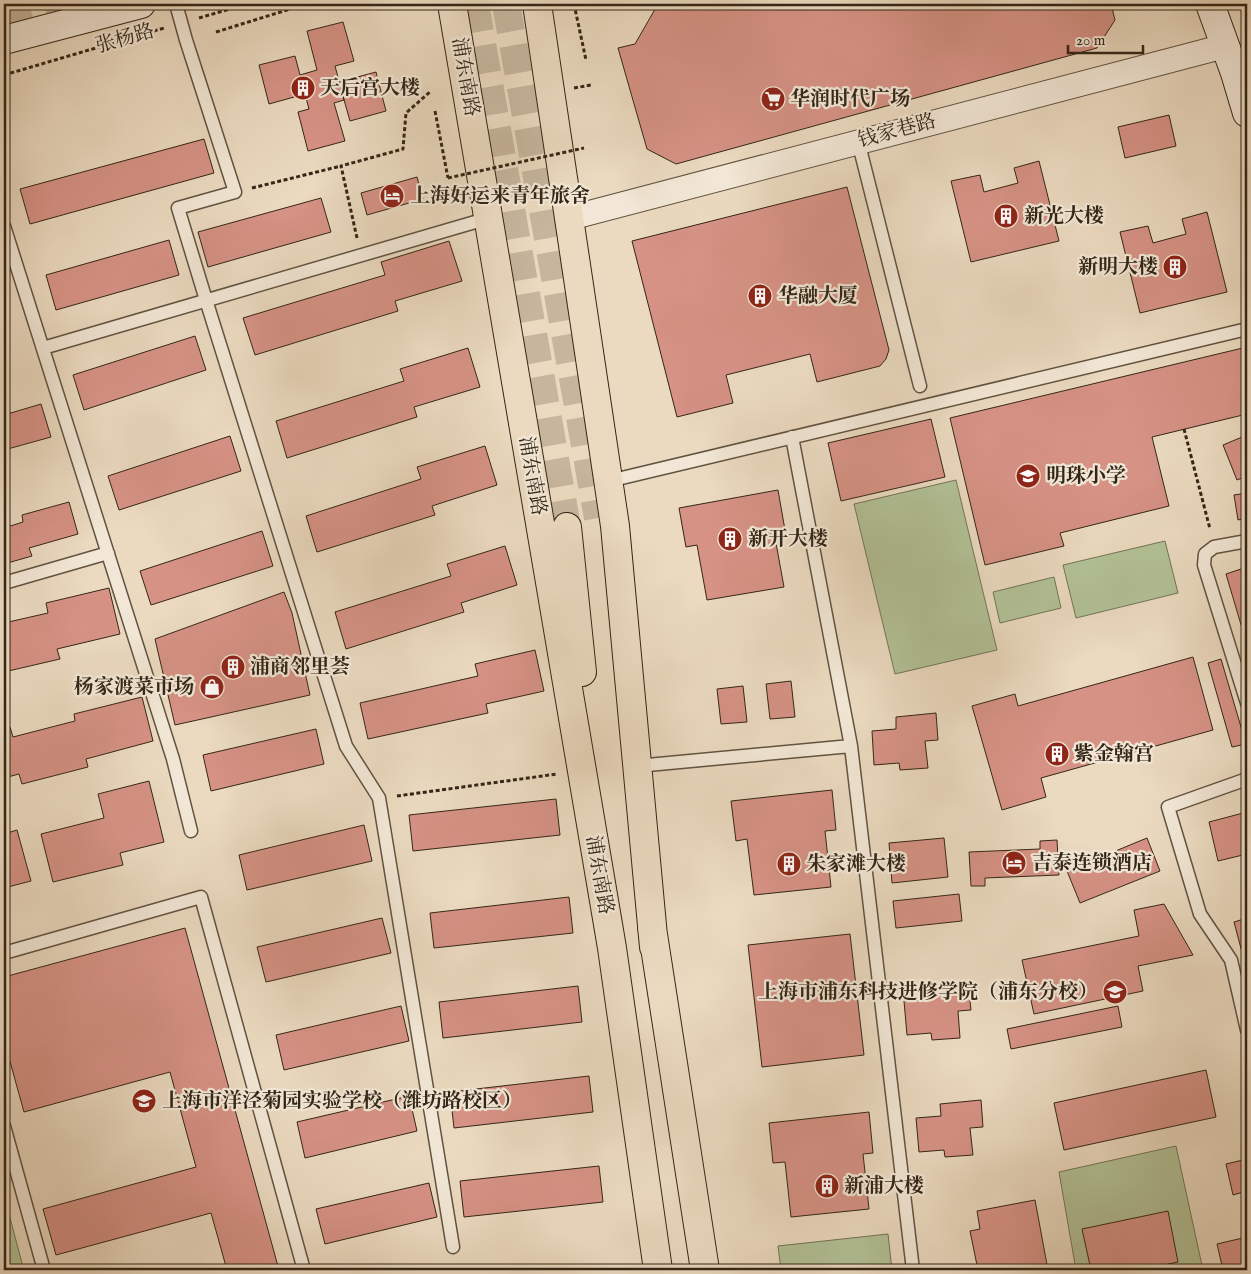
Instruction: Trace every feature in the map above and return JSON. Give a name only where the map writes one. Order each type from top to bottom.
[{"type":"main road","name":"张杨路","points":[[4,40],[141,4]]},
{"type":"main road","name":"浦东南路","points":[[452,4],[612,948],[658,1270]]},
{"type":"main road","points":[[537,4],[616,526],[654,946]]},
{"type":"main road","points":[[1210,4],[1225,46],[1241,72],[1247,113]]},
{"type":"main road","points":[[598,518],[654,946],[706,1270]]},
{"type":"main road","name":"浦东南路","points":[[567,527],[612,948]]},
{"type":"street","name":"钱家巷路","points":[[570,218],[1225,46]]},
{"type":"lane","points":[[176,4],[235,192],[178,208],[346,746],[379,798],[454,1247]]},
{"type":"lane","points":[[858,142],[920,386]]},
{"type":"lane","points":[[43,348],[489,218]]},
{"type":"lane","points":[[4,226],[173,759],[191,832]]},
{"type":"lane","points":[[609,481],[1247,329]]},
{"type":"lane","points":[[792,437],[851,746],[913,1270]]},
{"type":"lane","points":[[1247,541],[1214,547],[1205,554],[1204,565],[1247,703]]},
{"type":"lane","points":[[4,583],[108,553]]},
{"type":"lane","points":[[637,766],[851,746]]},
{"type":"lane","points":[[1247,779],[1168,807],[1200,914],[1231,960],[1247,1030]]},
{"type":"lane","points":[[4,953],[201,897],[304,1270]]},
{"type":"lane","points":[[4,1126],[44,1270]]},
{"type":"path","name":"张杨路","points":[[4,75],[247,4]]},
{"type":"path","points":[[216,32],[287,10],[285,4]]},
{"type":"path","points":[[574,4],[586,60]]},
{"type":"path","points":[[572,88],[591,85]]},
{"type":"path","points":[[235,192],[403,149],[406,113],[431,92]]},
{"type":"path","points":[[435,112],[448,178],[584,148]]},
{"type":"path","points":[[342,166],[360,255]]},
{"type":"path","points":[[1184,429],[1214,547]]},
{"type":"path","points":[[379,798],[582,771]]},
{"type":"green space","points":[[956,480],[997,650],[895,674],[854,504]]},
{"type":"green space","points":[[1165,541],[1178,593],[1076,618],[1063,565]]},
{"type":"green space","points":[[1054,577],[1061,608],[1000,623],[993,592]]},
{"type":"green space","points":[[1176,1146],[1203,1270],[1076,1270],[1059,1172]]},
{"type":"green space","points":[[4,1195],[23,1267],[23,1270],[4,1270]]},
{"type":"green space","points":[[888,1234],[892,1270],[781,1270],[778,1246]]},
{"type":"building","name":"华润时代广场","points":[[658,4],[1111,4],[1115,20],[1097,48],[676,164],[647,149],[618,48],[635,44]]},
{"type":"building","name":"天后宫大楼","points":[[343,22],[354,61],[335,66],[344,100],[334,103],[345,141],[308,151],[298,112],[309,109],[305,94],[269,104],[259,65],[295,56],[300,75],[317,70],[307,31]]},
{"type":"building","name":"天后宫大楼","points":[[376,72],[386,111],[350,121],[339,82]]},
{"type":"building","points":[[1169,115],[1176,146],[1125,158],[1118,127]]},
{"type":"building","points":[[204,139],[214,173],[30,224],[20,189]]},
{"type":"building","name":"新光大楼","points":[[1039,161],[1059,241],[971,262],[951,181],[980,175],[984,192],[1018,183],[1014,168]]},
{"type":"building","name":"上海好运来青年旅舍","points":[[417,177],[423,199],[367,215],[361,193]]},
{"type":"building","name":"华融大厦","points":[[847,187],[889,350],[886,359],[880,366],[817,382],[810,354],[726,375],[733,403],[677,417],[632,241]]},
{"type":"building","points":[[321,198],[331,232],[208,267],[198,232]]},
{"type":"building","name":"新明大楼","points":[[1207,212],[1227,292],[1140,313],[1120,232],[1148,226],[1153,243],[1186,234],[1182,219]]},
{"type":"building","points":[[169,240],[179,275],[56,310],[46,275]]},
{"type":"building","points":[[449,241],[462,281],[395,301],[398,311],[255,355],[243,318],[385,275],[381,262]]},
{"type":"building","points":[[195,336],[206,370],[84,410],[73,375]]},
{"type":"building","points":[[1247,347],[1247,414],[1152,437],[1169,506],[1060,533],[1064,546],[985,565],[950,418]]},
{"type":"building","points":[[468,348],[480,387],[414,407],[417,417],[287,458],[276,421],[404,381],[400,369]]},
{"type":"building","points":[[41,404],[51,437],[4,450],[4,415]]},
{"type":"building","points":[[931,419],[945,477],[841,501],[828,443]]},
{"type":"building","points":[[1247,435],[1247,476],[1237,480],[1223,445]]},
{"type":"building","points":[[230,436],[241,471],[119,510],[108,476]]},
{"type":"building","points":[[485,446],[497,485],[432,506],[435,515],[317,552],[306,516],[421,479],[417,467]]},
{"type":"building","name":"新开大楼","points":[[778,490],[785,530],[774,532],[784,587],[707,600],[697,545],[686,547],[679,508]]},
{"type":"building","points":[[1247,493],[1247,518],[1238,520],[1234,495]]},
{"type":"building","points":[[69,502],[78,534],[29,548],[32,556],[4,564],[4,528],[23,522],[22,515]]},
{"type":"building","points":[[262,531],[273,566],[151,605],[140,571]]},
{"type":"building","points":[[505,546],[517,585],[461,603],[464,612],[346,649],[335,612],[451,576],[447,564]]},
{"type":"building","points":[[1247,567],[1247,645],[1226,574]]},
{"type":"building","points":[[109,588],[120,634],[57,649],[60,659],[4,672],[4,623],[48,613],[46,603]]},
{"type":"building","name":"浦商邻里荟","points":[[284,592],[292,613],[310,695],[175,725],[155,639]]},
{"type":"building","points":[[535,650],[544,691],[486,704],[488,713],[368,739],[360,703],[478,676],[475,664]]},
{"type":"building","name":"紫金翰宫","points":[[1193,657],[1213,730],[1041,778],[1046,797],[1002,810],[972,706],[1015,694],[1018,706]]},
{"type":"building","points":[[1221,659],[1246,744],[1232,747],[1208,663]]},
{"type":"building","points":[[791,681],[795,717],[770,719],[766,684]]},
{"type":"building","points":[[743,686],[747,722],[721,724],[717,689]]},
{"type":"building","points":[[142,697],[153,741],[86,759],[88,767],[22,784],[19,774],[4,778],[4,728],[10,727],[13,737],[75,721],[74,714]]},
{"type":"building","points":[[936,713],[938,740],[925,741],[928,768],[900,770],[899,763],[874,765],[872,731],[896,729],[896,717]]},
{"type":"building","points":[[316,729],[324,764],[211,791],[203,755]]},
{"type":"building","points":[[149,781],[164,842],[120,853],[123,865],[53,882],[41,834],[104,818],[98,794]]},
{"type":"building","name":"朱家滩大楼","points":[[832,790],[836,830],[825,831],[831,887],[754,895],[747,839],[736,841],[731,801]]},
{"type":"building","points":[[556,799],[560,835],[413,851],[409,815]]},
{"type":"building","points":[[1247,812],[1247,854],[1218,861],[1209,822]]},
{"type":"building","points":[[364,825],[372,861],[247,890],[239,855]]},
{"type":"building","points":[[17,830],[31,881],[4,888],[4,834]]},
{"type":"building","points":[[944,838],[948,877],[892,883],[889,843]]},
{"type":"building","points":[[1147,838],[1160,871],[1080,903],[1067,871]]},
{"type":"building","name":"吉泰连锁酒店","points":[[1057,840],[1059,875],[985,878],[985,886],[971,886],[969,852],[1040,849],[1040,841]]},
{"type":"building","points":[[959,894],[962,921],[896,928],[893,901]]},
{"type":"building","points":[[569,897],[573,933],[434,948],[430,913]]},
{"type":"building","points":[[1164,904],[1193,955],[1138,966],[1143,991],[1034,1014],[1022,960],[1139,936],[1134,910]]},
{"type":"building","points":[[382,918],[391,953],[266,982],[257,947]]},
{"type":"building","points":[[1247,918],[1247,960],[1244,960],[1234,922]]},
{"type":"building","points":[[185,928],[279,1270],[227,1270],[211,1213],[56,1255],[43,1209],[196,1167],[170,1072],[24,1112],[4,1040],[4,977]]},
{"type":"building","points":[[850,934],[864,1055],[762,1067],[748,945]]},
{"type":"building","points":[[968,983],[971,1010],[958,1011],[960,1038],[932,1040],[931,1033],[907,1035],[904,1001],[929,999],[928,987]]},
{"type":"building","points":[[578,986],[582,1022],[443,1038],[439,1002]]},
{"type":"building","points":[[401,1006],[409,1041],[284,1070],[276,1035]]},
{"type":"building","points":[[1118,1006],[1122,1027],[1011,1049],[1007,1029]]},
{"type":"building","points":[[1206,1070],[1216,1117],[1064,1150],[1054,1103]]},
{"type":"building","points":[[589,1076],[593,1112],[454,1128],[450,1092]]},
{"type":"building","points":[[409,1096],[417,1131],[305,1158],[297,1122]]},
{"type":"building","points":[[981,1100],[983,1127],[970,1128],[973,1155],[945,1157],[944,1150],[919,1152],[916,1118],[941,1116],[940,1104]]},
{"type":"building","name":"新浦大楼","points":[[869,1112],[873,1153],[863,1154],[869,1209],[791,1217],[785,1162],[773,1163],[769,1123]]},
{"type":"building","points":[[1247,1159],[1247,1191],[1233,1195],[1226,1164]]},
{"type":"building","points":[[599,1166],[603,1202],[464,1217],[460,1181]]},
{"type":"building","points":[[429,1183],[437,1217],[325,1244],[316,1209]]},
{"type":"building","points":[[1035,1200],[1048,1270],[978,1270],[970,1231],[980,1229],[977,1211]]},
{"type":"building","points":[[1168,1211],[1178,1262],[1140,1270],[1091,1270],[1082,1229]]},
{"type":"building","points":[[1247,1237],[1247,1270],[1223,1270],[1217,1244]]},
{"type":"building","points":[[609,1265],[610,1270],[562,1270]]},
{"type":"tunnel","points":[[4,18],[60,4]]},
{"type":"tunnel","points":[[475,4],[567,527]]},
{"type":"tunnel","points":[[506,4],[598,518]]},
{"type":"place","name":"天后宫大楼","points":[[303,88]]},
{"type":"place","name":"华润时代广场","points":[[773,99]]},
{"type":"place","name":"上海好运来青年旅舍","points":[[392,196]]},
{"type":"place","name":"新光大楼","points":[[1006,216]]},
{"type":"place","name":"新明大楼","points":[[1175,267]]},
{"type":"place","name":"华融大厦","points":[[760,296]]},
{"type":"place","name":"明珠小学","points":[[1028,476]]},
{"type":"place","name":"新开大楼","points":[[730,539]]},
{"type":"place","name":"浦商邻里荟","points":[[233,667]]},
{"type":"place","name":"杨家渡菜市场","points":[[212,687]]},
{"type":"place","name":"紫金翰宫","points":[[1057,754]]},
{"type":"place","name":"吉泰连锁酒店","points":[[1014,863]]},
{"type":"place","name":"朱家滩大楼","points":[[789,864]]},
{"type":"place","name":"上海市浦东科技进修学院（浦东分校）","points":[[1115,992]]},
{"type":"place","name":"上海市洋泾菊园实验学校（潍坊路校区）","points":[[144,1101]]},
{"type":"place","name":"新浦大楼","points":[[827,1186]]}]
